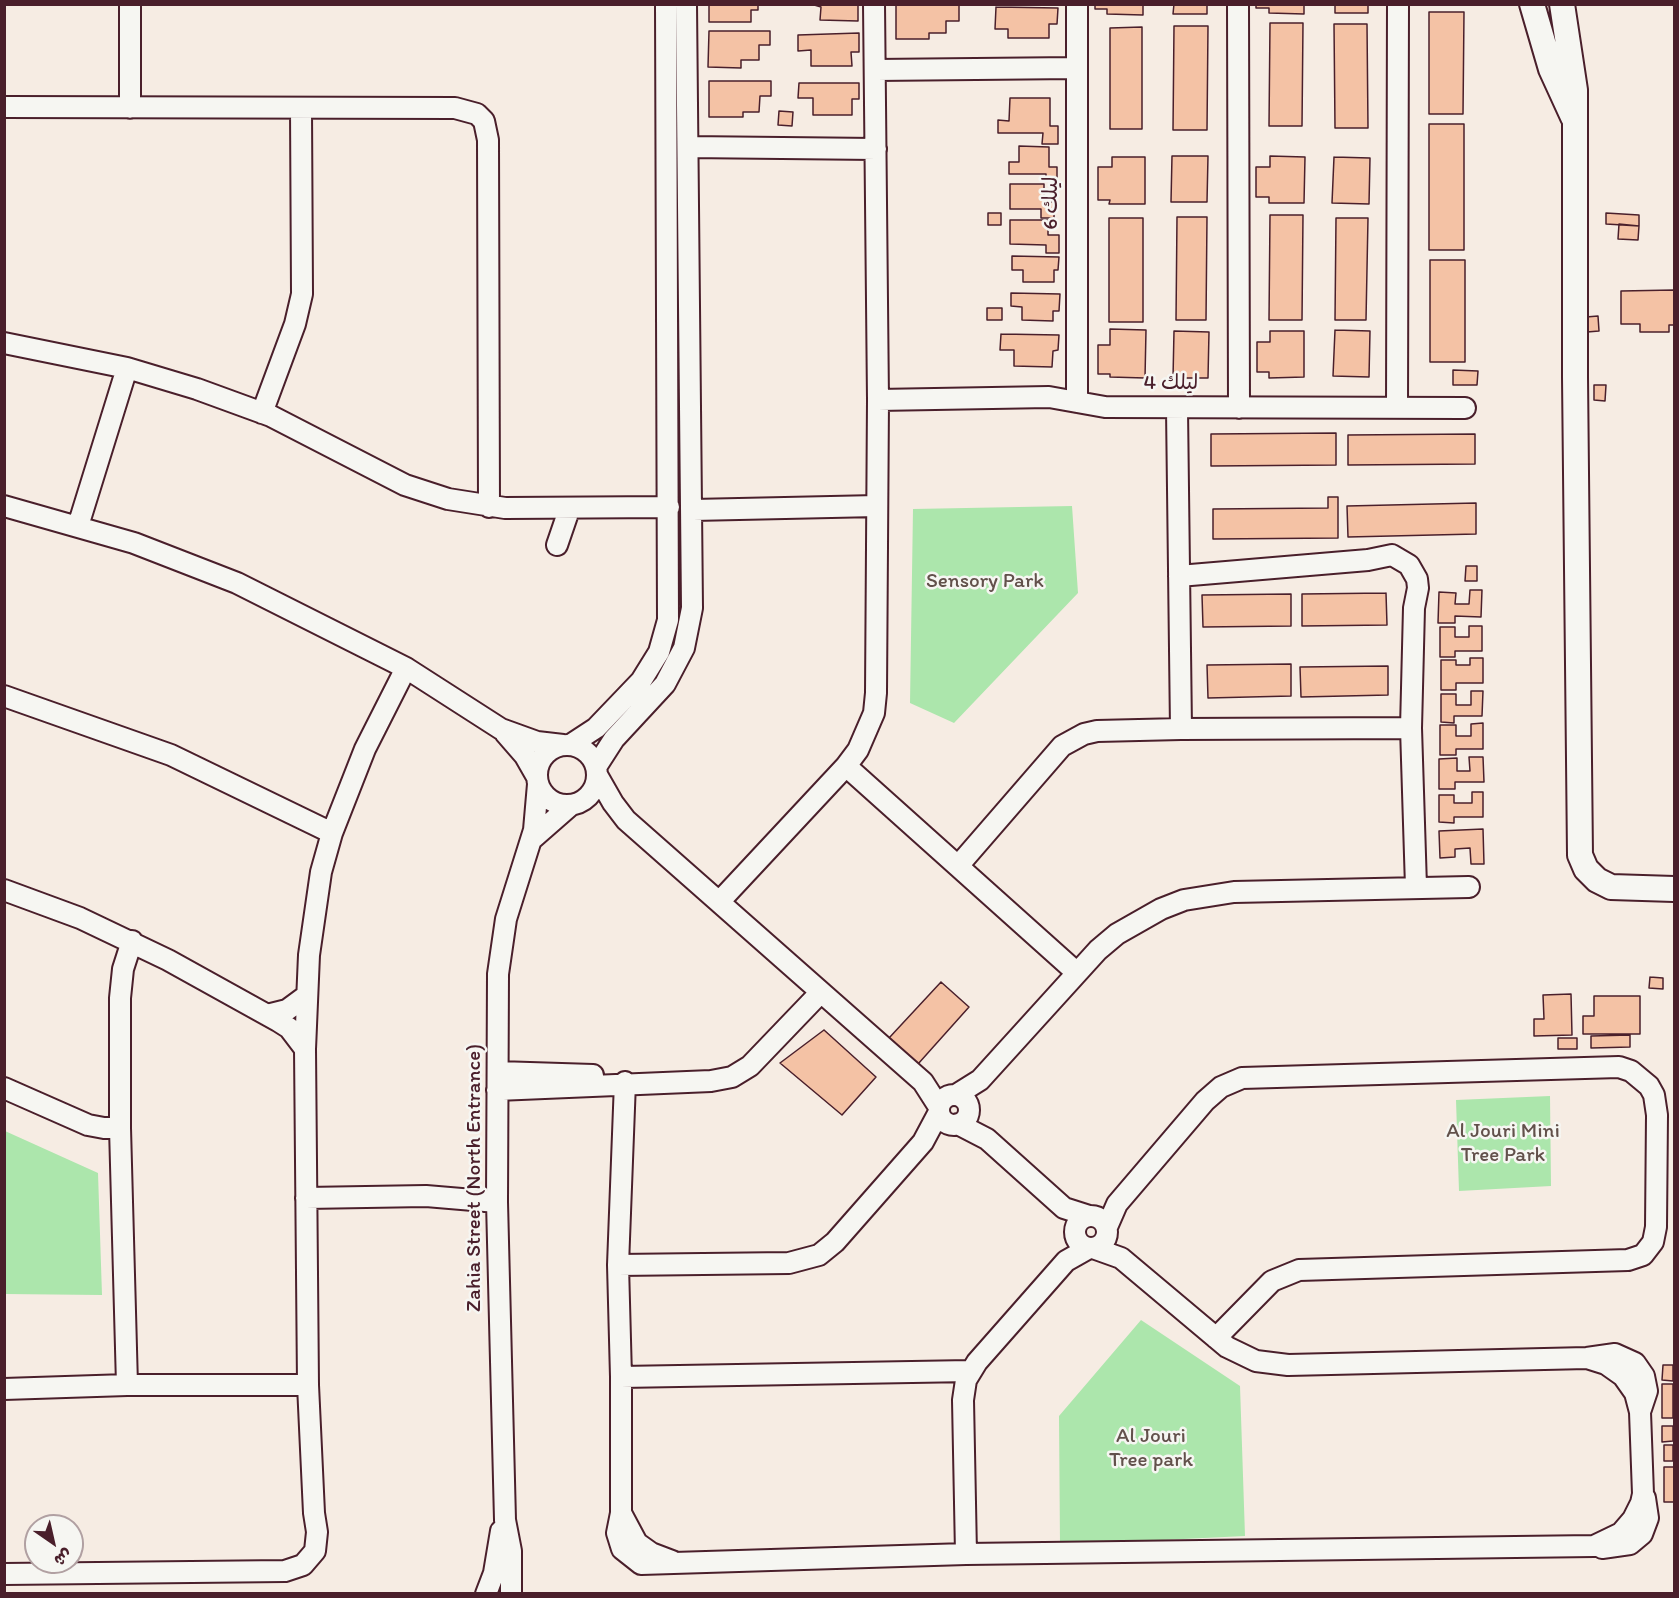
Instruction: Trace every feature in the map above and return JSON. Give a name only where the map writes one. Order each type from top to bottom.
[{"type":"street","points":[[130,4],[130,108]]},
{"type":"street","points":[[537,781],[543,756],[552,749],[567,745],[604,721],[641,681],[659,652],[668,620],[670,603],[666,4]]},
{"type":"street","points":[[531,840],[591,793],[597,771],[614,739],[665,684],[684,648],[692,608],[693,510],[686,4]]},
{"type":"street","points":[[720,900],[846,766],[858,750],[874,713],[878,400],[874,4]]},
{"type":"street","name":"ليلك 6","points":[[1077,4],[1075,68],[1077,402]]},
{"type":"street","points":[[1238,4],[1239,408]]},
{"type":"street","points":[[1397,408],[1398,4]]},
{"type":"street","points":[[1532,4],[1551,69],[1574,119]]},
{"type":"street","points":[[1562,4],[1575,76],[1580,855],[1586,869],[1597,880],[1611,887],[1674,889]]},
{"type":"street","points":[[876,70],[1075,68]]},
{"type":"street","points":[[4,107],[455,108],[466,109],[484,120],[488,140],[489,507]]},
{"type":"street","points":[[262,413],[295,324],[302,294],[301,109]]},
{"type":"street","points":[[688,147],[876,149]]},
{"type":"street","points":[[4,343],[126,368],[262,413],[413,488],[438,497],[489,507],[568,510],[669,507]]},
{"type":"street","points":[[78,525],[126,368]]},
{"type":"street","name":"ليلك 4","points":[[878,400],[1049,397],[1105,407],[1177,409],[1465,408]]},
{"type":"street","points":[[1177,409],[1181,729]]},
{"type":"street","points":[[668,462],[692,462]]},
{"type":"street","points":[[4,506],[78,525],[134,543],[237,583],[406,668],[501,729],[537,742],[567,745],[587,752],[607,794],[626,820],[720,900],[1064,1208],[1083,1241],[1120,1258],[1241,1356],[1272,1365],[1587,1358],[1615,1354],[1635,1364],[1646,1383],[1640,1412],[1643,1494],[1638,1511],[1627,1527],[1611,1540],[1594,1546],[966,1554],[675,1561],[651,1553],[637,1543],[621,1513],[618,1265],[625,1083]]},
{"type":"street","points":[[693,510],[878,506]]},
{"type":"street","points":[[557,545],[568,510]]},
{"type":"street","points":[[1179,576],[1368,560],[1392,555],[1409,565],[1417,579],[1414,608],[1411,728],[1416,887]]},
{"type":"street","points":[[4,1574],[294,1569],[310,1559],[317,1542],[308,1385],[305,1049],[306,996],[314,913],[332,833],[365,748],[406,668]]},
{"type":"street","points":[[4,696],[171,754],[332,833]]},
{"type":"street","points":[[957,866],[1054,756],[1073,739],[1096,731],[1411,728]]},
{"type":"street","points":[[501,729],[517,747],[547,798],[554,803],[597,808],[626,820]]},
{"type":"street","points":[[846,766],[1076,972]]},
{"type":"street","name":"Zahia Street (North Entrance)","points":[[505,1520],[497,1196],[498,974],[501,946],[513,892],[536,818],[537,781]]},
{"type":"street","points":[[618,1265],[789,1263],[809,1260],[828,1250],[1076,972],[1117,934],[1138,920],[1184,900],[1234,892],[1469,887]]},
{"type":"street","points":[[4,890],[80,918],[132,941],[289,1028],[305,1049]]},
{"type":"street","points":[[127,1385],[120,1128],[121,983],[132,941]]},
{"type":"street","points":[[497,1081],[585,1074],[625,1083],[711,1081],[732,1077],[750,1066],[821,992]]},
{"type":"street","points":[[267,1015],[287,1010],[306,996]]},
{"type":"street","points":[[1083,1241],[1078,1223],[1099,1222],[1213,1093],[1242,1078],[1618,1067],[1630,1071],[1649,1086],[1654,1095],[1657,1115],[1656,1227],[1653,1242],[1643,1254],[1628,1260],[1299,1270],[1272,1281],[1216,1338]]},
{"type":"street","points":[[4,1088],[88,1125],[120,1128]]},
{"type":"street","points":[[306,1198],[497,1196]]},
{"type":"street","points":[[1064,1208],[1099,1222],[1120,1258]]},
{"type":"street","points":[[1083,1241],[1104,1242],[1099,1222]]},
{"type":"street","points":[[966,1554],[963,1400],[970,1371],[1083,1241]]},
{"type":"street","points":[[621,1377],[970,1371]]},
{"type":"street","points":[[4,1389],[127,1385],[308,1385]]},
{"type":"street","points":[[486,1593],[494,1573],[505,1520]]},
{"type":"street","points":[[505,1520],[510,1551],[511,1593]]},
{"type":"green space","name":"Sensory Park","points":[[1072,506],[1078,593],[954,723],[910,703],[913,509]]},
{"type":"green space","name":"Al Jouri Mini Tree Park","points":[[1550,1096],[1551,1186],[1459,1191],[1456,1100]]},
{"type":"green space","points":[[5,1131],[98,1173],[102,1295],[5,1294]]},
{"type":"green space","name":"Al Jouri Tree park","points":[[1141,1320],[1240,1386],[1245,1536],[1060,1545],[1059,1416]]},
{"type":"building","points":[[709,4],[758,4],[758,10],[751,10],[751,22],[709,22]]},
{"type":"building","points":[[811,4],[858,4],[858,21],[820,20],[821,7]]},
{"type":"building","points":[[896,4],[959,4],[959,21],[946,21],[946,33],[929,33],[929,39],[896,39]]},
{"type":"building","points":[[1095,4],[1143,4],[1143,15],[1107,14],[1107,9],[1095,9]]},
{"type":"building","points":[[1174,4],[1207,4],[1207,14],[1173,14]]},
{"type":"building","points":[[1256,4],[1304,4],[1304,14],[1269,13],[1269,8],[1256,8]]},
{"type":"building","points":[[1335,4],[1368,4],[1368,13],[1335,13]]},
{"type":"building","points":[[996,7],[1058,8],[1057,24],[1049,24],[1049,38],[1008,38],[1008,29],[995,29]]},
{"type":"building","points":[[1429,12],[1464,12],[1463,114],[1429,114]]},
{"type":"building","points":[[1270,23],[1303,23],[1302,126],[1269,126]]},
{"type":"building","points":[[1334,24],[1367,24],[1368,128],[1335,128]]},
{"type":"building","points":[[1174,26],[1208,26],[1207,130],[1173,130]]},
{"type":"building","points":[[1142,27],[1142,129],[1110,129],[1110,28]]},
{"type":"building","points":[[709,31],[770,31],[770,45],[759,45],[759,60],[741,60],[741,68],[708,67]]},
{"type":"building","points":[[859,33],[859,52],[851,52],[852,66],[811,66],[811,50],[798,51],[798,35]]},
{"type":"building","points":[[709,81],[771,81],[771,96],[760,96],[759,112],[743,112],[743,117],[709,117]]},
{"type":"building","points":[[799,83],[859,83],[859,99],[852,99],[852,115],[813,115],[813,98],[798,98]]},
{"type":"building","points":[[1010,98],[1050,98],[1050,126],[1058,126],[1058,144],[1042,144],[1043,133],[998,133],[998,120],[1009,121]]},
{"type":"building","points":[[779,111],[793,112],[792,126],[778,125]]},
{"type":"building","points":[[1429,124],[1464,124],[1464,250],[1429,250]]},
{"type":"building","points":[[1019,146],[1049,147],[1049,167],[1057,167],[1057,180],[1046,180],[1046,174],[1009,174],[1009,162],[1019,162]]},
{"type":"building","points":[[1172,156],[1208,156],[1207,202],[1171,202]]},
{"type":"building","points":[[1270,156],[1305,157],[1304,203],[1269,203],[1269,197],[1256,197],[1256,167],[1270,167]]},
{"type":"building","points":[[1112,157],[1145,157],[1145,204],[1109,204],[1110,200],[1098,200],[1098,167],[1112,167]]},
{"type":"building","points":[[1334,157],[1370,158],[1369,204],[1332,203]]},
{"type":"building","points":[[1010,184],[1044,184],[1044,202],[1054,202],[1054,218],[1041,218],[1041,209],[1010,209]]},
{"type":"building","points":[[988,213],[1001,213],[1001,225],[988,225]]},
{"type":"building","points":[[1606,213],[1639,215],[1639,226],[1606,224]]},
{"type":"building","points":[[1270,215],[1303,215],[1302,320],[1269,320]]},
{"type":"building","points":[[1177,217],[1207,217],[1206,320],[1176,320]]},
{"type":"building","points":[[1109,218],[1143,218],[1143,322],[1109,322]]},
{"type":"building","points":[[1336,218],[1368,218],[1366,320],[1335,320]]},
{"type":"building","points":[[1010,220],[1048,220],[1048,235],[1059,235],[1059,253],[1046,253],[1046,245],[1010,244]]},
{"type":"building","points":[[1619,224],[1639,226],[1638,240],[1618,239]]},
{"type":"building","points":[[1012,256],[1059,257],[1058,270],[1054,270],[1054,282],[1023,282],[1023,270],[1012,270]]},
{"type":"building","points":[[1430,260],[1465,260],[1465,362],[1430,362]]},
{"type":"building","points":[[1674,290],[1674,325],[1669,325],[1669,332],[1640,332],[1640,324],[1621,324],[1621,291]]},
{"type":"building","points":[[1011,293],[1060,294],[1059,311],[1053,311],[1053,321],[1022,320],[1022,307],[1011,306]]},
{"type":"building","points":[[987,308],[1002,308],[1002,320],[987,320]]},
{"type":"building","points":[[1598,316],[1599,331],[1587,332],[1586,317]]},
{"type":"building","points":[[1110,329],[1146,330],[1145,378],[1110,377],[1110,374],[1098,374],[1098,345],[1110,345]]},
{"type":"building","points":[[1335,330],[1370,331],[1369,377],[1333,376]]},
{"type":"building","points":[[1174,331],[1209,332],[1208,378],[1173,378]]},
{"type":"building","points":[[1270,331],[1304,331],[1304,377],[1269,378],[1269,372],[1257,372],[1257,342],[1270,342]]},
{"type":"building","points":[[1001,334],[1059,335],[1058,350],[1053,351],[1052,367],[1014,366],[1014,350],[1000,350]]},
{"type":"building","points":[[1453,370],[1478,371],[1477,385],[1453,385]]},
{"type":"building","points":[[1594,385],[1606,385],[1605,401],[1594,400]]},
{"type":"building","points":[[1336,433],[1336,465],[1211,466],[1211,434]]},
{"type":"building","points":[[1475,434],[1475,464],[1348,465],[1348,435]]},
{"type":"building","points":[[1328,497],[1338,497],[1338,538],[1213,539],[1213,509],[1328,508]]},
{"type":"building","points":[[1476,503],[1476,534],[1348,537],[1347,506]]},
{"type":"building","points":[[1466,566],[1477,566],[1477,581],[1465,581]]},
{"type":"building","points":[[1470,590],[1482,590],[1481,617],[1455,616],[1455,623],[1438,623],[1439,592],[1456,593],[1455,604],[1469,604]]},
{"type":"building","points":[[1386,593],[1387,625],[1302,626],[1302,594]]},
{"type":"building","points":[[1291,594],[1291,626],[1203,627],[1202,595]]},
{"type":"building","points":[[1469,626],[1482,626],[1482,651],[1455,651],[1455,657],[1440,657],[1440,627],[1455,627],[1455,637],[1469,637]]},
{"type":"building","points":[[1470,658],[1483,658],[1483,683],[1456,683],[1456,690],[1441,690],[1441,660],[1456,660],[1456,665],[1470,665]]},
{"type":"building","points":[[1291,664],[1291,696],[1208,698],[1207,665]]},
{"type":"building","points":[[1388,666],[1388,695],[1301,697],[1300,667]]},
{"type":"building","points":[[1471,691],[1483,691],[1482,716],[1454,716],[1454,723],[1441,722],[1441,694],[1456,694],[1456,705],[1471,705]]},
{"type":"building","points":[[1483,723],[1483,749],[1456,749],[1456,755],[1440,755],[1440,725],[1456,725],[1456,736],[1471,736],[1471,724]]},
{"type":"building","points":[[1469,757],[1483,757],[1484,782],[1455,782],[1455,789],[1439,789],[1439,759],[1457,758],[1457,771],[1470,771]]},
{"type":"building","points":[[1472,792],[1483,792],[1483,817],[1454,817],[1454,823],[1439,822],[1439,795],[1454,795],[1454,803],[1472,803]]},
{"type":"building","points":[[1483,829],[1484,864],[1471,864],[1470,848],[1455,849],[1455,857],[1440,858],[1439,831]]},
{"type":"building","points":[[1650,977],[1663,978],[1663,989],[1649,988]]},
{"type":"building","points":[[941,982],[969,1007],[918,1064],[889,1038]]},
{"type":"building","points":[[1571,994],[1572,1035],[1534,1036],[1534,1019],[1544,1019],[1543,995]]},
{"type":"building","points":[[1594,996],[1640,996],[1640,1034],[1583,1034],[1583,1016],[1594,1016]]},
{"type":"building","points":[[824,1030],[876,1077],[842,1115],[780,1063]]},
{"type":"building","points":[[1630,1035],[1630,1047],[1591,1048],[1591,1036]]},
{"type":"building","points":[[1558,1038],[1577,1038],[1577,1049],[1558,1049]]},
{"type":"building","points":[[1663,1365],[1673,1365],[1673,1381],[1662,1380]]},
{"type":"building","points":[[1662,1384],[1673,1384],[1673,1418],[1662,1418]]},
{"type":"building","points":[[1662,1426],[1673,1426],[1673,1441],[1662,1442]]},
{"type":"building","points":[[1664,1445],[1673,1445],[1673,1461],[1664,1461]]},
{"type":"building","points":[[1664,1467],[1674,1467],[1674,1502],[1664,1502]]}]
